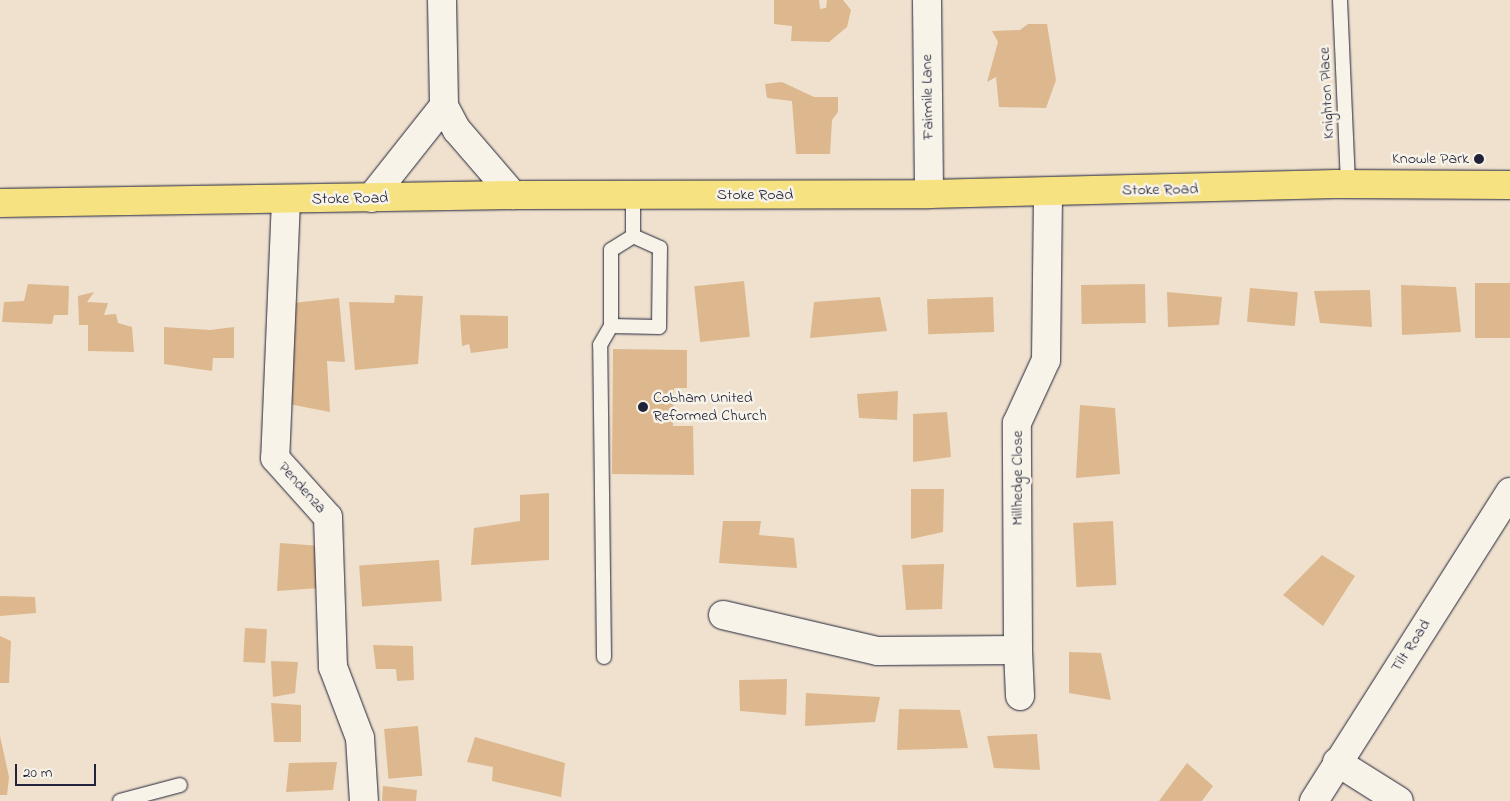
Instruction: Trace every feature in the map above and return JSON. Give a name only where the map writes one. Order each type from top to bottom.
[{"type":"main road","name":"Stoke Road","points":[[0,203],[513,195],[929,194],[1348,184],[1510,185]]},
{"type":"street","points":[[442,0],[444,106],[457,130],[513,195]]},
{"type":"street","name":"Fairmile Lane","points":[[927,0],[929,194]]},
{"type":"street","points":[[371,198],[444,106]]},
{"type":"street","name":"Millhedge Close","points":[[1020,696],[1018,650],[1018,422],[1046,360],[1048,192]]},
{"type":"street","name":"Pendenza","points":[[286,200],[275,458],[328,517],[333,667],[360,738],[364,801]]},
{"type":"street","name":"Tilt Road","points":[[1314,801],[1510,492]]},
{"type":"street","points":[[723,615],[878,651],[1018,650]]},
{"type":"street","points":[[1337,762],[1399,801]]},
{"type":"lane","name":"Knighton Place","points":[[1340,0],[1348,184]]},
{"type":"lane","points":[[633,195],[633,236]]},
{"type":"lane","points":[[604,657],[600,345],[612,326],[611,250],[633,236]]},
{"type":"lane","points":[[612,326],[659,327],[660,248],[633,236]]},
{"type":"lane","points":[[120,801],[180,785]]},
{"type":"building","points":[[774,0],[819,0],[820,9],[826,8],[827,0],[843,0],[851,10],[847,27],[829,42],[791,41],[792,26],[774,24]]},
{"type":"building","points":[[1028,24],[1047,24],[1056,80],[1046,108],[999,107],[996,77],[987,82],[998,42],[992,31],[1020,30]]},
{"type":"building","points":[[782,82],[814,97],[838,97],[838,112],[832,120],[830,154],[796,154],[792,101],[767,98],[765,84]]},
{"type":"building","points":[[744,281],[750,337],[700,342],[694,286]]},
{"type":"building","points":[[1475,283],[1510,283],[1510,338],[1475,338]]},
{"type":"building","points":[[28,284],[69,286],[68,315],[54,315],[52,324],[2,322],[4,302],[24,301]]},
{"type":"building","points":[[1145,284],[1146,323],[1082,324],[1081,285]]},
{"type":"building","points":[[1401,285],[1456,287],[1461,332],[1402,335]]},
{"type":"building","points":[[1250,288],[1298,292],[1295,326],[1247,322]]},
{"type":"building","points":[[1370,290],[1372,327],[1320,323],[1314,291]]},
{"type":"building","points":[[94,292],[87,302],[108,303],[104,315],[116,314],[118,323],[132,327],[134,352],[88,351],[88,325],[79,325],[78,296]]},
{"type":"building","points":[[1167,292],[1222,297],[1219,325],[1168,327]]},
{"type":"building","points":[[395,295],[423,296],[418,364],[355,370],[349,302],[394,303]]},
{"type":"building","points":[[880,297],[887,331],[810,338],[814,302]]},
{"type":"building","points":[[993,297],[994,332],[928,334],[927,299]]},
{"type":"building","points":[[339,298],[345,362],[327,361],[330,412],[289,404],[293,303]]},
{"type":"building","points":[[460,315],[508,316],[508,348],[471,353],[469,344],[462,346]]},
{"type":"building","points":[[164,327],[210,330],[234,327],[234,358],[213,358],[212,371],[164,364]]},
{"type":"building","name":"Cobham United Reformed Church","points":[[613,349],[687,350],[687,388],[674,388],[673,426],[693,426],[694,475],[612,474]]},
{"type":"building","points":[[898,391],[897,420],[859,418],[857,394]]},
{"type":"building","points":[[1080,405],[1115,408],[1120,474],[1076,478]]},
{"type":"building","points":[[947,412],[951,457],[913,462],[913,414]]},
{"type":"building","points":[[911,489],[944,489],[943,532],[911,539]]},
{"type":"building","points":[[549,493],[549,560],[471,565],[474,528],[520,521],[520,495]]},
{"type":"building","points":[[723,521],[761,521],[759,535],[794,538],[797,568],[719,563]]},
{"type":"building","points":[[1113,521],[1116,585],[1076,587],[1073,523]]},
{"type":"building","points":[[280,543],[320,546],[319,588],[277,591]]},
{"type":"building","points":[[1322,555],[1355,576],[1323,626],[1283,595]]},
{"type":"building","points":[[439,560],[442,601],[362,606],[359,566]]},
{"type":"building","points":[[944,564],[942,609],[906,610],[902,565]]},
{"type":"building","points":[[0,596],[35,597],[36,613],[0,616]]},
{"type":"building","points":[[245,628],[267,629],[265,663],[243,662]]},
{"type":"building","points":[[0,636],[11,641],[9,683],[0,683]]},
{"type":"building","points":[[373,645],[413,646],[414,680],[397,681],[396,669],[376,669]]},
{"type":"building","points":[[1069,652],[1101,653],[1111,700],[1069,693]]},
{"type":"building","points":[[271,661],[298,662],[295,693],[273,697]]},
{"type":"building","points":[[787,679],[786,715],[740,711],[739,680]]},
{"type":"building","points":[[806,693],[880,697],[875,722],[805,726]]},
{"type":"building","points":[[271,703],[301,705],[301,742],[274,742]]},
{"type":"building","points":[[899,709],[960,710],[968,748],[897,750]]},
{"type":"building","points":[[418,726],[422,776],[388,779],[384,729]]},
{"type":"building","points":[[1037,734],[1040,770],[994,768],[987,736]]},
{"type":"building","points":[[0,736],[9,777],[7,795],[0,795]]},
{"type":"building","points":[[475,737],[565,763],[561,797],[492,781],[493,767],[467,762]]},
{"type":"building","points":[[337,762],[333,790],[286,792],[289,763]]},
{"type":"building","points":[[1187,763],[1213,786],[1202,801],[1159,801]]},
{"type":"building","points":[[383,786],[417,790],[416,801],[382,801]]},
{"type":"place","name":"Knowle Park","points":[[1479,159]]},
{"type":"place","name":"Cobham United Reformed Church","points":[[643,407]]}]
